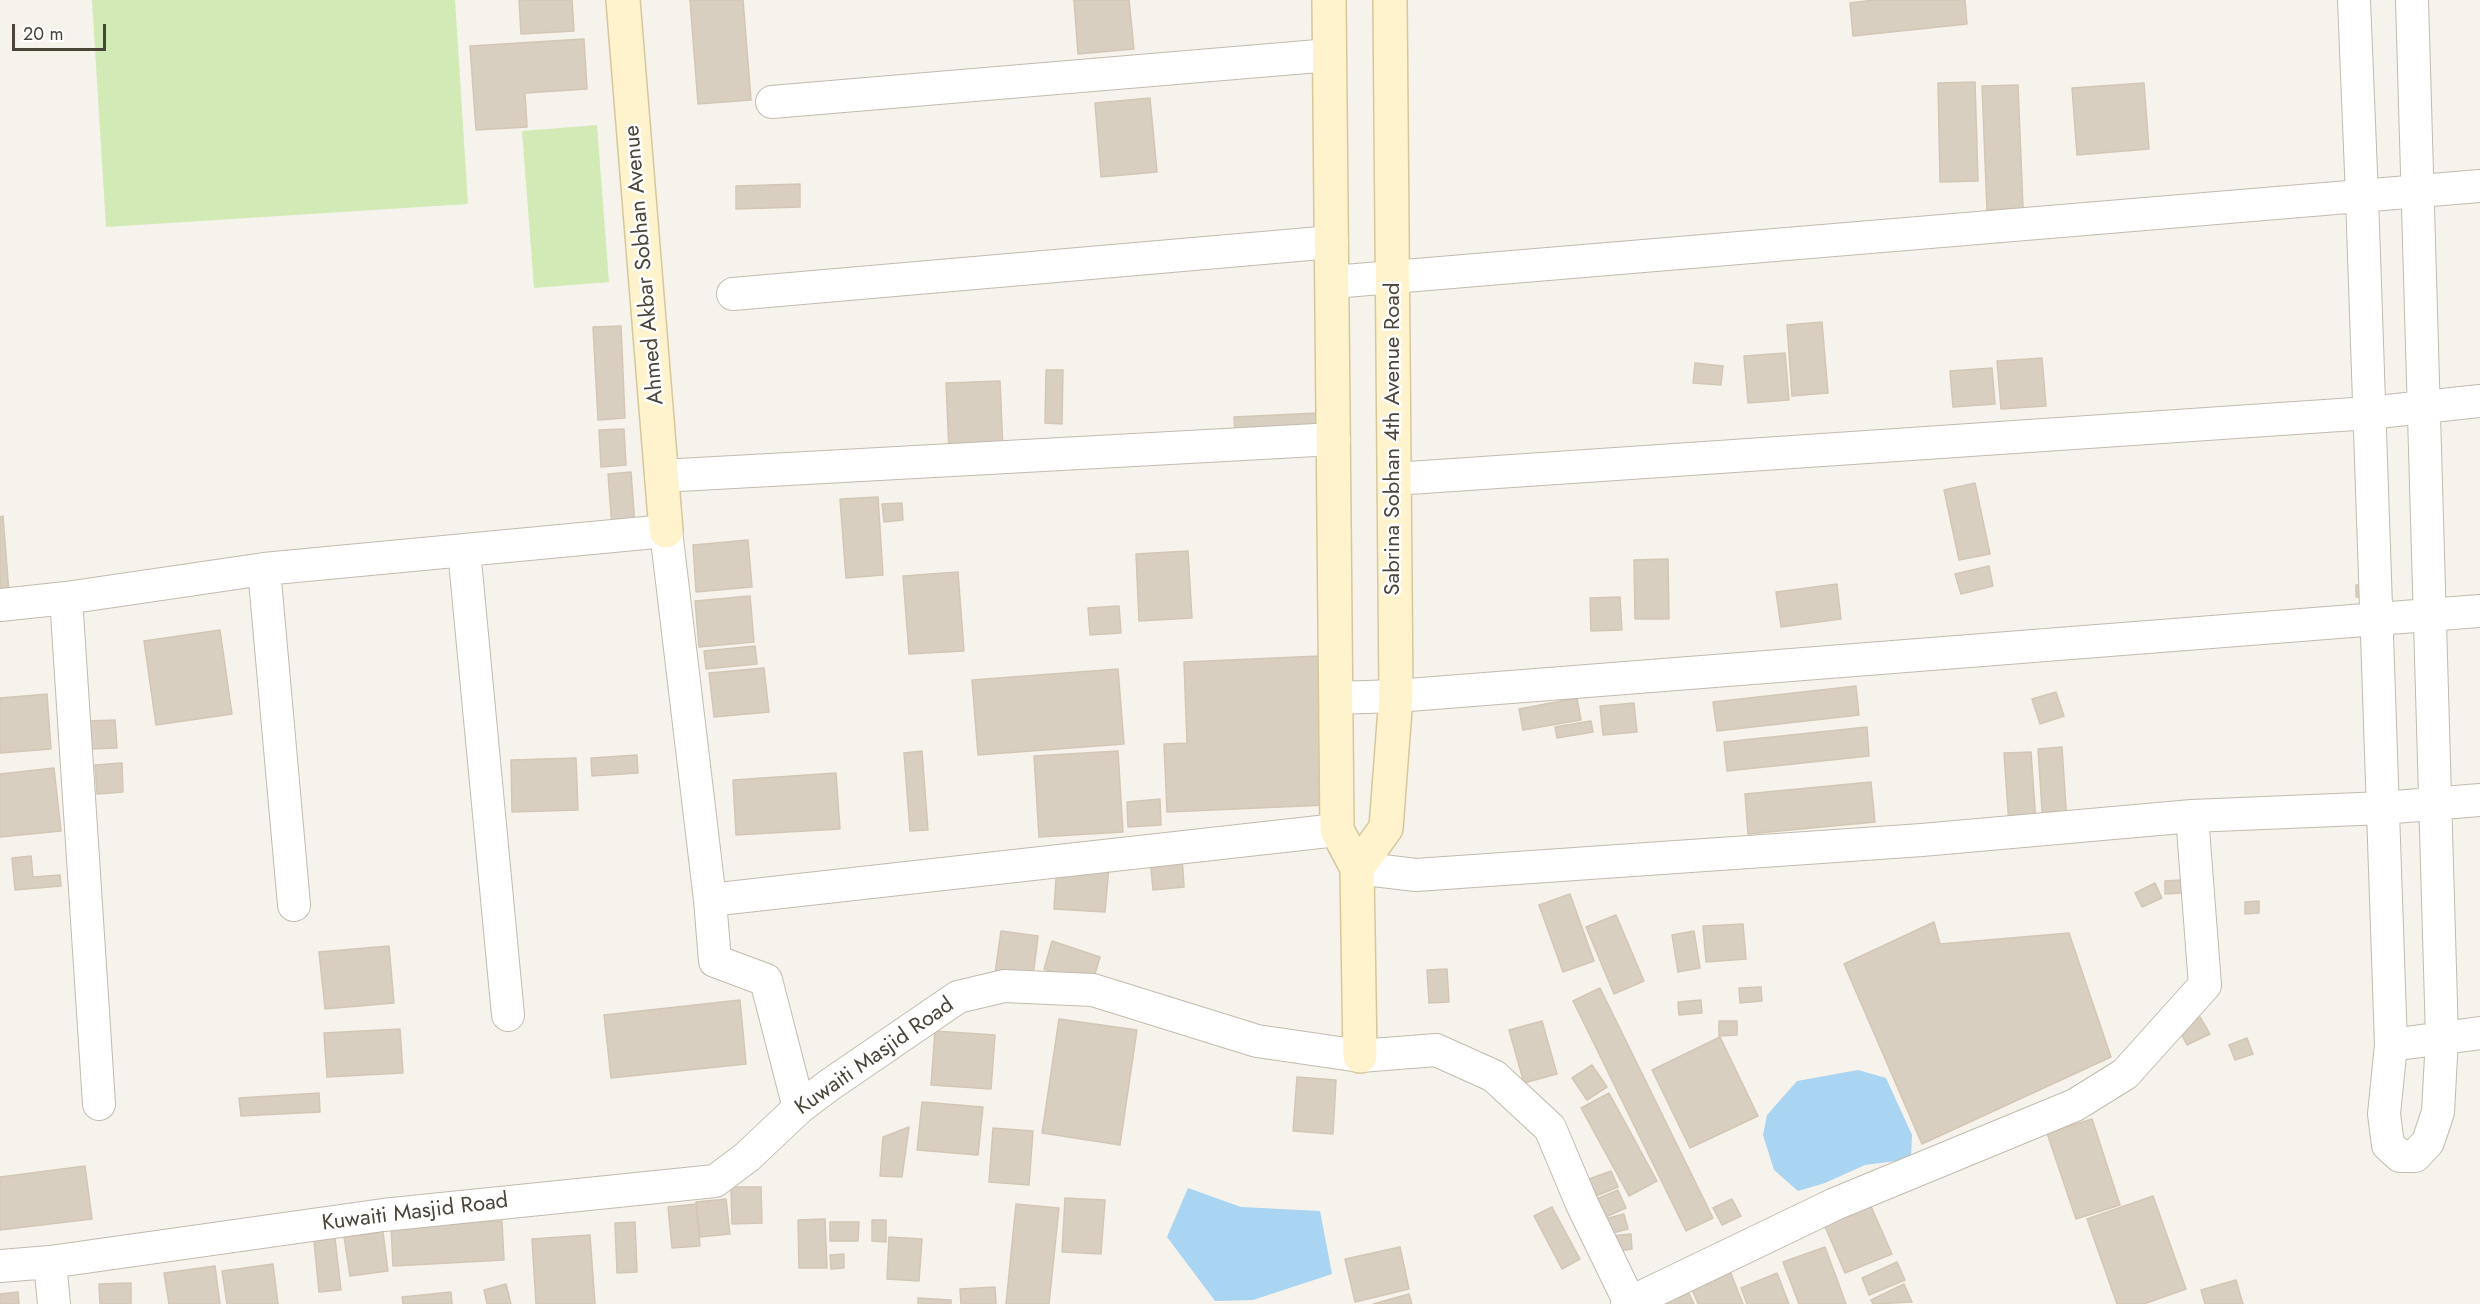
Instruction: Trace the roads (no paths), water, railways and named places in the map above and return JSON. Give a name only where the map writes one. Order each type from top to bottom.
[{"type":"street","name":"Ahmed Akbar Sobhan Avenue","points":[[623,0],[666,531]]},
{"type":"street","points":[[1329,0],[1337,830],[1358,868],[1360,1056]]},
{"type":"street","name":"Sabrina Sobhan 4th Avenue Road","points":[[1358,868],[1386,828],[1396,696],[1390,0]]},
{"type":"street","points":[[2354,0],[2391,1045],[2384,1114],[2388,1144],[2400,1156],[2415,1156],[2428,1142],[2438,1112],[2442,1038],[2412,0]]},
{"type":"street","points":[[772,102],[1330,55]]},
{"type":"street","points":[[1333,282],[2480,186]]},
{"type":"street","points":[[733,294],[1332,242]]},
{"type":"street","points":[[1394,479],[2370,413],[2480,401]]},
{"type":"street","points":[[661,476],[1334,439]]},
{"type":"street","points":[[0,605],[66,598],[264,569],[666,531],[710,900],[715,961],[766,980],[799,1108]]},
{"type":"street","points":[[465,550],[508,1014]]},
{"type":"street","points":[[264,569],[294,905]]},
{"type":"street","points":[[66,598],[99,1104]]},
{"type":"street","points":[[1336,698],[1396,696],[2377,621],[2480,611]]},
{"type":"street","points":[[1358,868],[1416,875],[1911,840],[2192,816],[2383,808],[2480,800]]},
{"type":"street","points":[[1629,1303],[1835,1204],[2075,1105],[2125,1074],[2205,985],[2192,816]]},
{"type":"street","points":[[710,900],[1337,830]]},
{"type":"street","name":"Kuwaiti Masjid Road","points":[[0,1266],[50,1262],[383,1215],[715,1181],[747,1156],[799,1108],[837,1079],[958,997],[1004,986],[1093,990],[1257,1041],[1360,1056],[1436,1050],[1494,1076],[1550,1128],[1582,1204],[1629,1303]]},
{"type":"street","points":[[2391,1045],[2480,1033]]},
{"type":"street","points":[[50,1262],[54,1304]]},
{"type":"water","points":[[1858,1070],[1886,1078],[1912,1135],[1911,1159],[1865,1165],[1825,1183],[1798,1191],[1774,1170],[1763,1135],[1767,1115],[1797,1081]]},
{"type":"water","points":[[1188,1188],[1241,1207],[1320,1211],[1332,1274],[1253,1300],[1215,1301],[1167,1237]]}]
